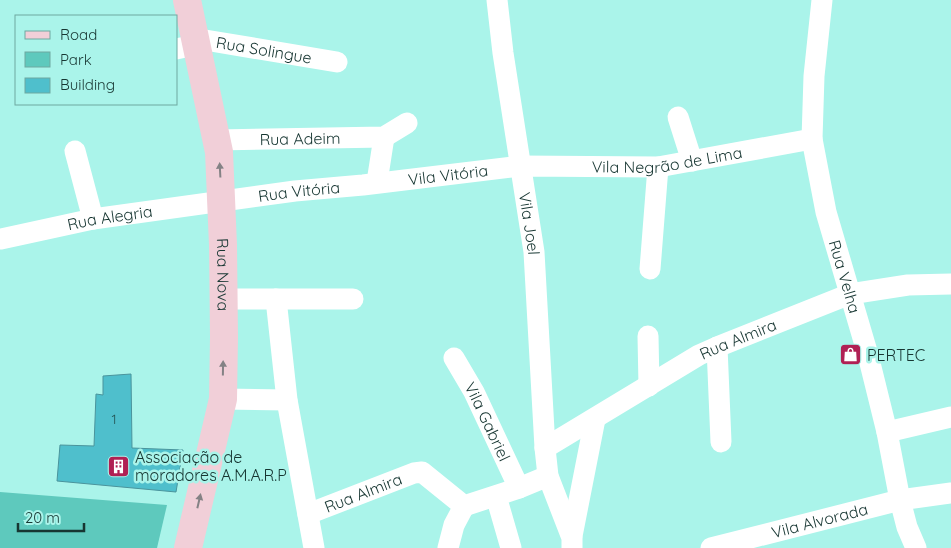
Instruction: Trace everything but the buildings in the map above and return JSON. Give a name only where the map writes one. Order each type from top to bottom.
[{"type":"street","name":"Rua Nova","points":[[187,0],[188,44],[219,152],[224,299],[223,399],[188,548]]},
{"type":"street","name":"Vila Joel","points":[[497,0],[503,53],[534,252],[548,476],[572,543]]},
{"type":"street","name":"Rua Velha","points":[[822,0],[814,76],[812,138],[826,212],[868,355],[887,432],[900,500],[907,526],[916,548]]},
{"type":"street","name":"Rua Solingue","points":[[188,44],[337,62]]},
{"type":"street","points":[[678,117],[692,161]]},
{"type":"street","points":[[377,182],[384,137],[406,123]]},
{"type":"street","name":"Rua Adeim","points":[[216,140],[384,137]]},
{"type":"street","name":"Vila Negrão de Lima","points":[[520,166],[658,167],[812,138]]},
{"type":"street","points":[[75,151],[93,219]]},
{"type":"street","name":"Vila Vitória","points":[[377,182],[520,166]]},
{"type":"street","points":[[650,269],[658,167]]},
{"type":"street","name":"Rua Vitória","points":[[221,202],[295,191],[377,182]]},
{"type":"street","name":"Rua Alegria","points":[[1,239],[93,219],[221,202]]},
{"type":"street","name":"Rua Almira","points":[[545,448],[699,355],[717,347],[850,294],[908,285],[951,284]]},
{"type":"street","points":[[224,299],[353,299]]},
{"type":"street","points":[[276,299],[287,400],[314,548]]},
{"type":"street","points":[[648,336],[649,386]]},
{"type":"street","points":[[717,347],[721,442]]},
{"type":"street","name":"Vila Gabriel","points":[[454,358],[474,392],[519,488]]},
{"type":"street","points":[[223,399],[287,400]]},
{"type":"street","points":[[887,432],[951,417]]},
{"type":"street","points":[[572,543],[595,419]]},
{"type":"street","name":"Rua Almira","points":[[308,514],[419,472],[422,472],[464,506]]},
{"type":"street","points":[[448,548],[454,525],[464,506],[519,488],[548,476]]},
{"type":"street","name":"Vila Alvorada","points":[[711,548],[900,500],[951,493]]},
{"type":"street","points":[[496,496],[511,548]]},
{"type":"green space","points":[[0,492],[167,505],[157,548],[0,548]]},
{"type":"place","name":"PERTEC","points":[[851,355]]},
{"type":"place","name":"Associação de moradores A.M.A.R.P","points":[[119,466]]}]
